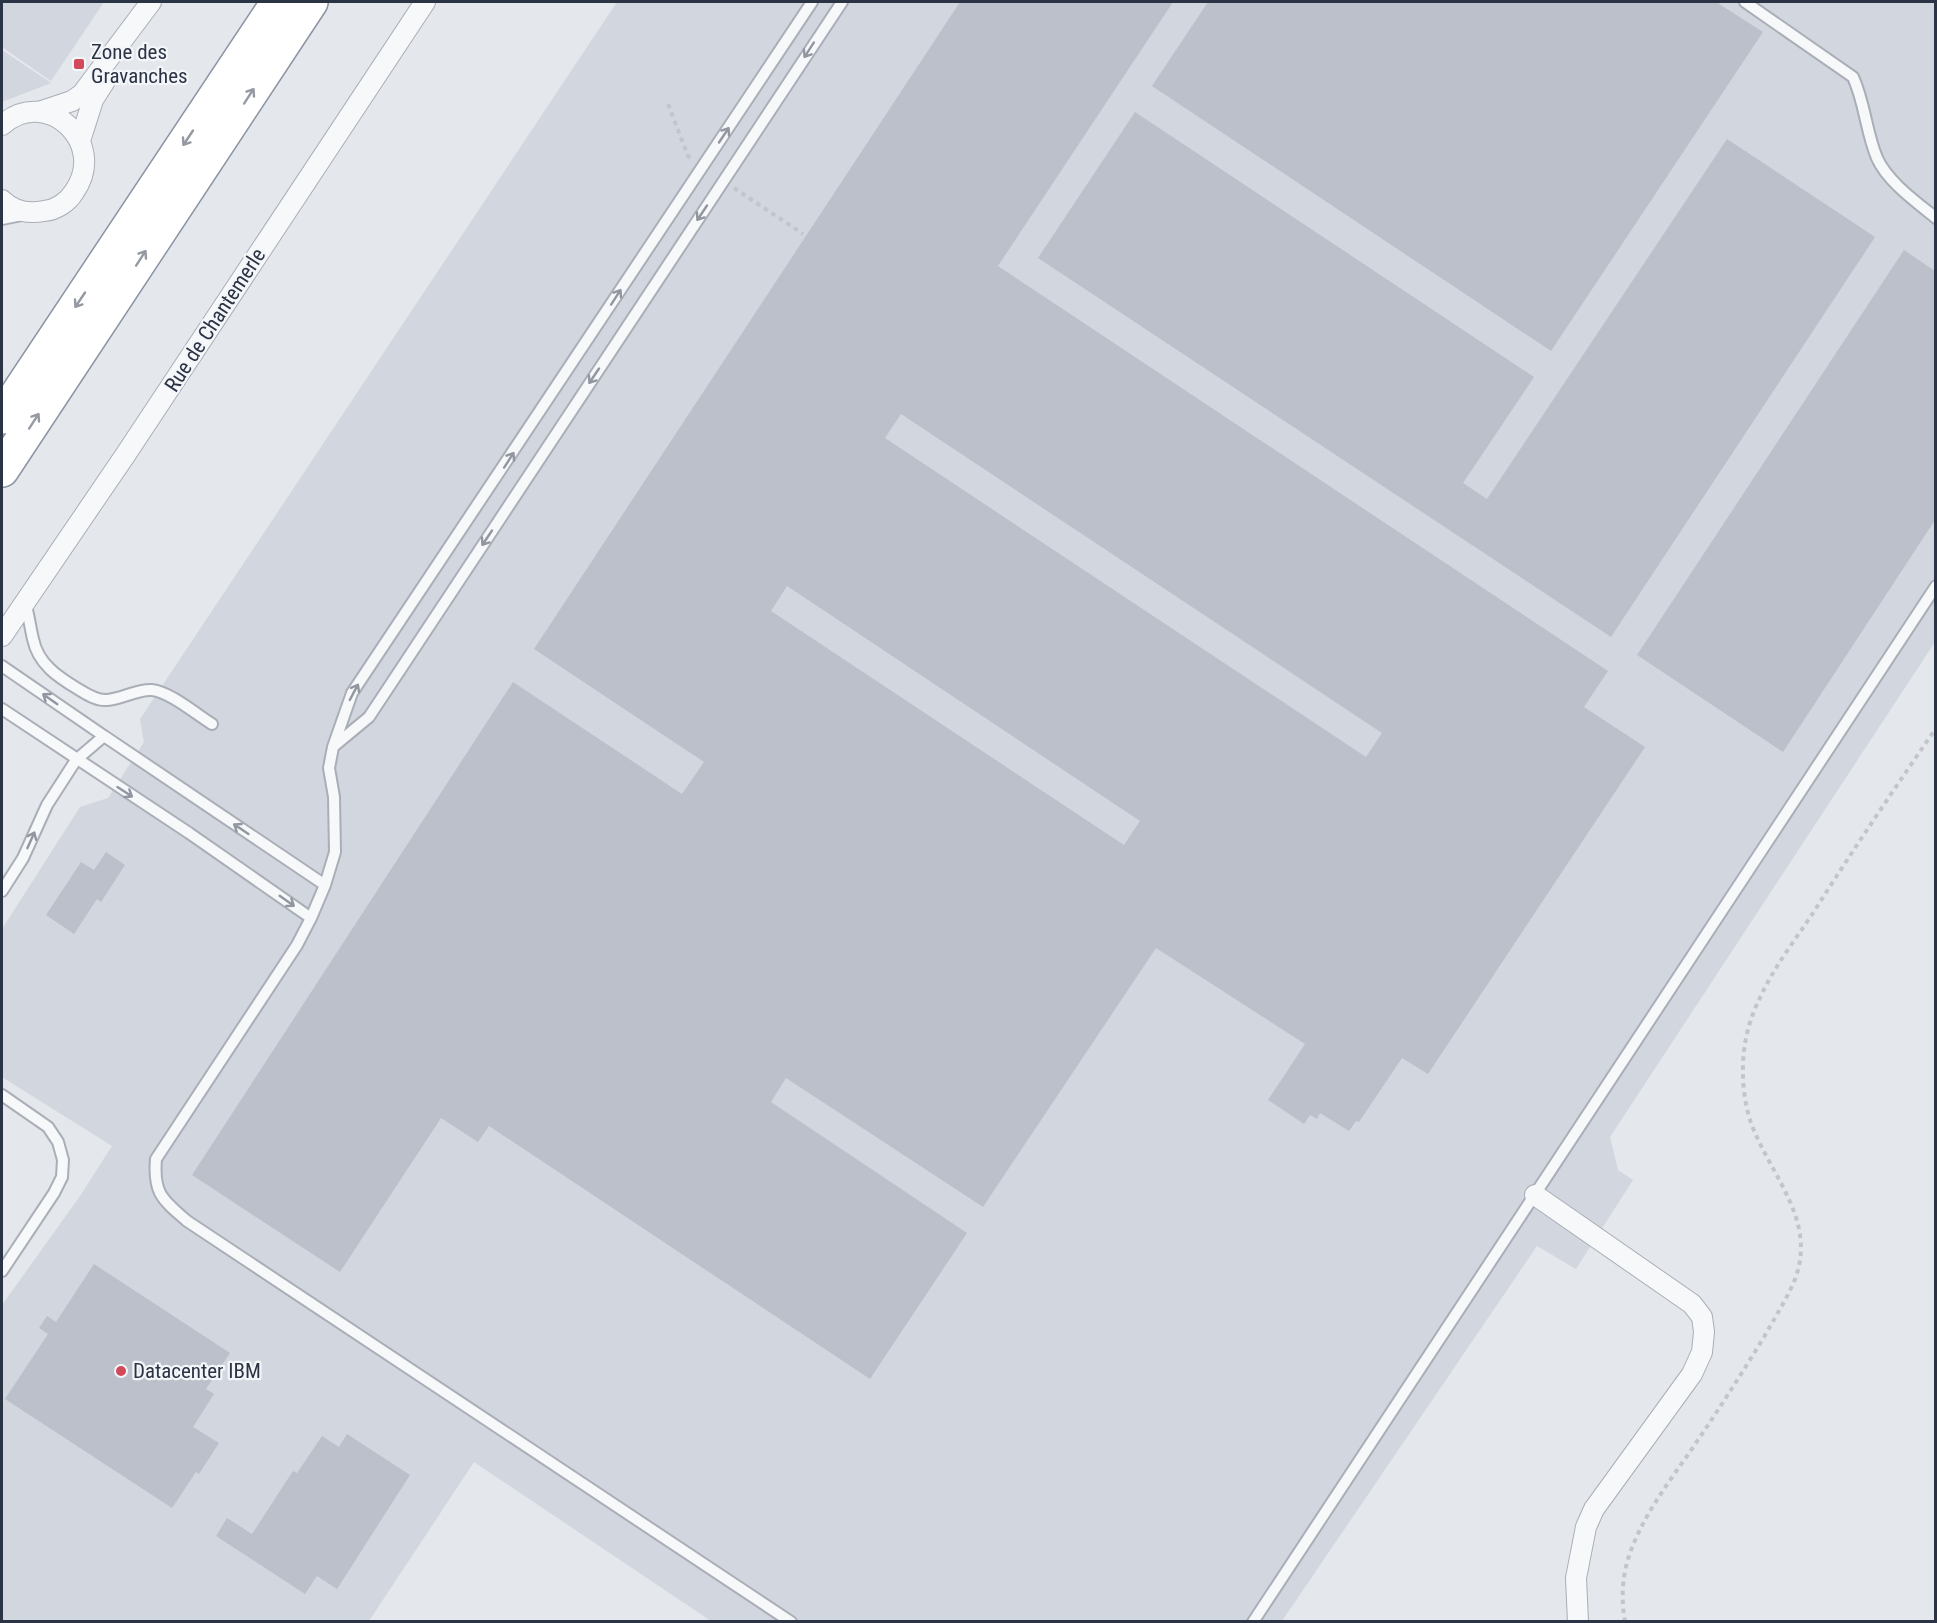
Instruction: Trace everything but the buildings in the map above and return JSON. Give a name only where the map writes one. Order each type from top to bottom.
[{"type":"highway","points":[[2,417],[278,2]]},
{"type":"highway","points":[[2,470],[311,2]]},
{"type":"street","points":[[2,125],[8,119],[23,113],[39,112],[72,101],[82,94],[151,2]]},
{"type":"street","name":"Rue de Chantemerle","points":[[2,636],[126,454],[425,2]]},
{"type":"street","points":[[80,141],[93,100],[133,28]]},
{"type":"street","points":[[2,200],[20,211],[35,213],[49,211],[62,205],[73,195],[80,183],[84,169],[84,155],[80,141],[64,121],[39,112]]},
{"type":"street","points":[[1535,1195],[1692,1304],[1702,1317],[1704,1332],[1702,1352],[1692,1374],[1610,1485],[1594,1509],[1586,1527],[1575,1578],[1578,1622]]},
{"type":"lane","points":[[791,1622],[187,1221],[162,1198],[156,1186],[155,1174],[156,1159],[297,945],[325,885],[335,852],[334,797],[329,768],[333,747],[352,693],[812,2]]},
{"type":"lane","points":[[333,747],[369,717],[842,2]]},
{"type":"lane","points":[[1745,2],[1853,77],[1878,161],[1897,185],[1935,218]]},
{"type":"lane","points":[[2,219],[35,213]]},
{"type":"lane","points":[[1253,1622],[1935,586]]},
{"type":"lane","points":[[25,603],[33,641],[41,659],[55,675],[89,695],[104,700],[154,690],[168,696],[212,724]]},
{"type":"lane","points":[[2,666],[325,885]]},
{"type":"lane","points":[[2,709],[189,833],[311,918]]},
{"type":"lane","points":[[2,891],[23,858],[47,805],[76,759],[104,736]]},
{"type":"lane","points":[[2,1095],[48,1127],[58,1142],[63,1160],[62,1177],[54,1193],[2,1270]]},
{"type":"path","points":[[1625,1622],[1622,1609],[1623,1584],[1629,1557],[1640,1531],[1662,1491],[1733,1388],[1795,1281],[1801,1234],[1795,1210],[1751,1122],[1744,1095],[1744,1049],[1758,1001],[1854,849],[1935,728]]},
{"type":"shaded area","points":[[2,2],[104,2],[51,81],[2,47]]},
{"type":"shaded area","points":[[617,2],[1935,2],[1935,642],[1610,1137],[1618,1170],[1633,1180],[1576,1269],[1537,1246],[1282,1621],[711,1621],[474,1462],[369,1621],[2,1621],[2,1305],[80,1196],[112,1146],[2,1077],[2,929],[80,807],[108,798],[144,742],[140,719]]},
{"type":"shaded area","points":[[2,50],[51,83],[2,102]]},
{"type":"place","name":"Zone des Gravanches","points":[[79,64]]},
{"type":"place","name":"Datacenter IBM","points":[[121,1371]]}]
